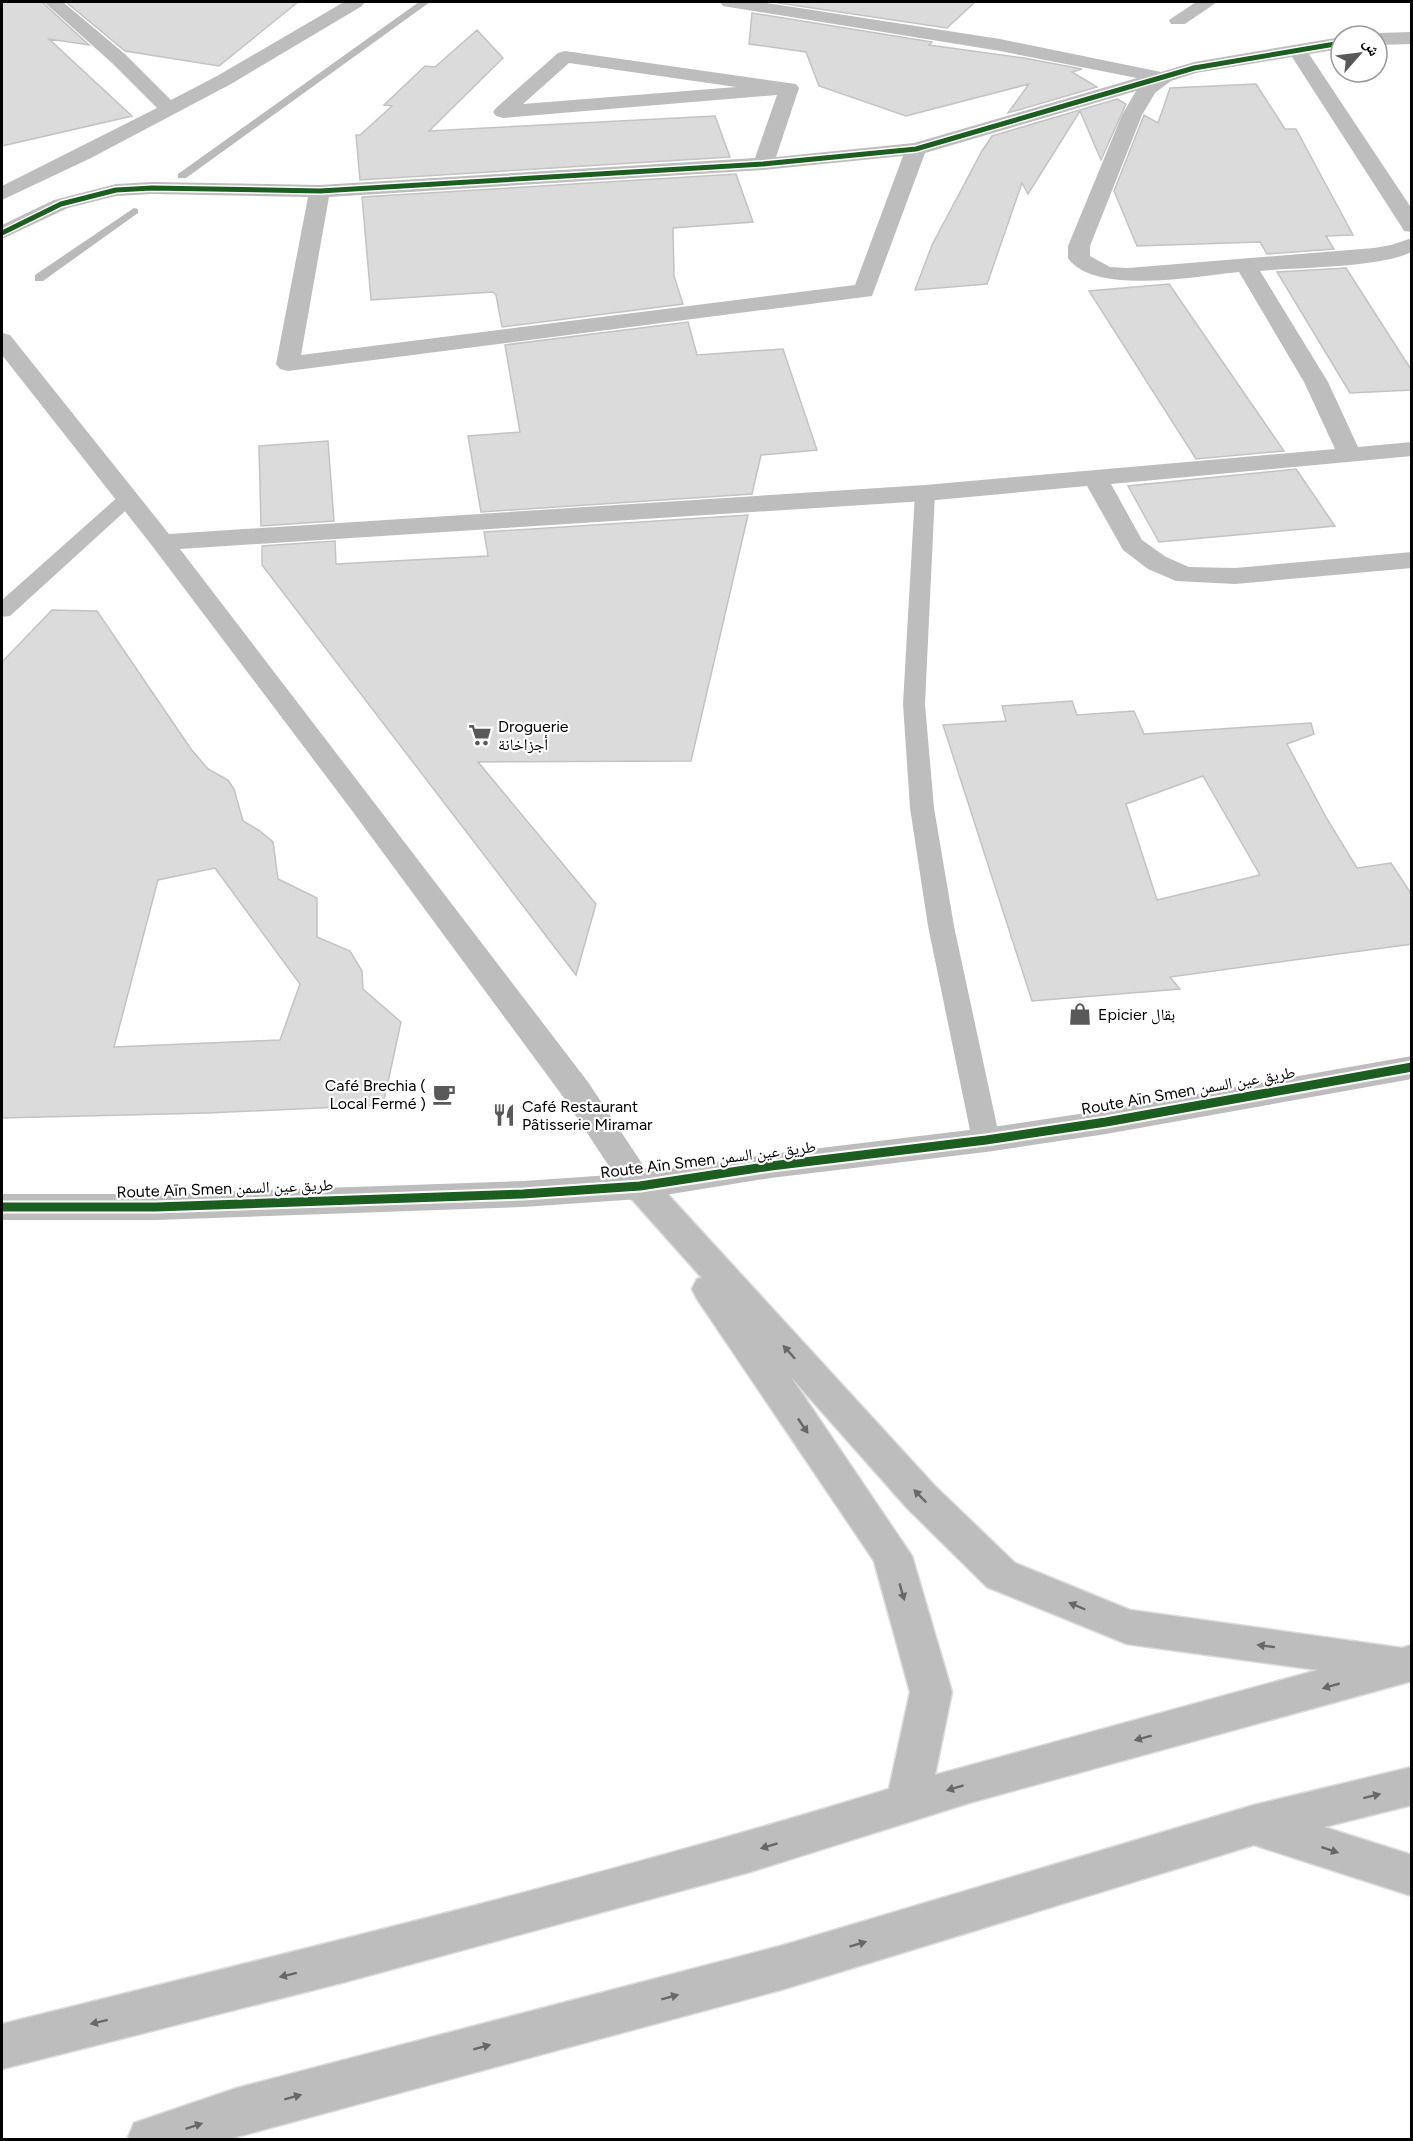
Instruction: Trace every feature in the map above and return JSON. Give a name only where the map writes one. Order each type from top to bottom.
[{"type":"main road","points":[[53,2],[119,59],[168,108]]},
{"type":"main road","points":[[2,194],[84,154],[224,80],[356,2]]},
{"type":"main road","points":[[729,2],[1000,45],[1163,78]]},
{"type":"main road","points":[[1179,20],[1208,2]]},
{"type":"main road","points":[[1389,39],[1412,38]]},
{"type":"main road","points":[[2,233],[61,204],[116,190],[152,188],[320,191],[763,164],[916,149],[1194,68],[1329,45]]},
{"type":"main road","points":[[1296,49],[1412,226]]},
{"type":"main road","points":[[564,57],[789,88],[777,89],[503,112],[564,57]]},
{"type":"main road","points":[[1163,78],[1147,89],[1132,116],[1079,246],[1079,258],[1091,268],[1112,276],[1374,255],[1412,244]]},
{"type":"main road","points":[[763,164],[789,88]]},
{"type":"main road","points":[[320,191],[288,364],[864,291],[916,149]]},
{"type":"main road","points":[[1246,265],[1316,382],[1349,453]]},
{"type":"main road","points":[[5,351],[162,542],[576,1090],[892,1556],[931,1692],[908,1803]]},
{"type":"main road","points":[[162,542],[925,494],[1349,453],[1412,449]]},
{"type":"main road","points":[[1095,477],[1132,545],[1157,563],[1185,575],[1235,576],[1412,560]]},
{"type":"main road","name":"Route Aïn Smen طريق عين السمن","points":[[2,1207],[156,1207],[524,1194],[640,1186],[771,1166],[986,1140],[1106,1122],[1412,1067]]},
{"type":"main road","points":[[640,1186],[921,1497],[1001,1575],[1127,1628],[1410,1664]]},
{"type":"main road","points":[[2,2047],[345,1960],[750,1852],[969,1784],[1410,1664]]},
{"type":"main road","points":[[151,2139],[237,2112],[784,1967],[1254,1825],[1412,1786]]},
{"type":"main road","points":[[1254,1825],[1412,1876]]},
{"type":"lane","points":[[925,494],[914,704],[922,808],[941,926],[986,1140]]},
{"type":"lane","points":[[2,611],[127,499]]},
{"type":"building","points":[[2,2],[42,2],[89,45],[49,39],[132,116],[2,146]]},
{"type":"building","points":[[66,2],[298,2],[219,66],[125,51]]},
{"type":"building","points":[[772,2],[975,2],[947,28]]},
{"type":"building","points":[[752,13],[932,42],[929,45],[1024,58],[1082,69],[1072,72],[1097,87],[1008,113],[1029,84],[906,116],[819,86],[806,52],[749,44]]},
{"type":"building","points":[[477,30],[503,58],[429,131],[715,116],[730,157],[360,180],[356,135],[360,135],[392,106],[384,105],[425,66],[435,67]]},
{"type":"building","points":[[1256,84],[1285,129],[1296,129],[1353,235],[1326,236],[1334,249],[1267,254],[1260,242],[1137,246],[1114,191],[1144,115],[1158,123],[1170,88]]},
{"type":"building","points":[[1117,99],[1126,104],[1101,160],[1080,111],[1028,194],[1022,183],[987,284],[915,290],[932,245],[992,136]]},
{"type":"building","points":[[736,174],[753,222],[673,228],[674,276],[683,304],[502,327],[496,295],[493,292],[371,300],[362,197]]},
{"type":"building","points":[[1346,268],[1412,371],[1412,390],[1350,393],[1277,272]]},
{"type":"building","points":[[1169,284],[1284,451],[1196,459],[1089,291]]},
{"type":"building","points":[[688,322],[697,355],[783,349],[817,450],[761,455],[752,494],[481,512],[468,436],[520,432],[505,345]]},
{"type":"building","points":[[328,441],[334,521],[261,526],[259,446]]},
{"type":"building","points":[[1296,469],[1335,526],[1159,542],[1128,486]]},
{"type":"building","points":[[748,515],[691,761],[478,762],[596,904],[576,975],[262,565],[262,546],[335,541],[336,564],[488,556],[484,532]]},
{"type":"building","points":[[52,610],[97,611],[191,749],[208,769],[228,780],[234,789],[243,821],[273,842],[278,879],[317,898],[317,937],[350,951],[362,971],[363,989],[401,1022],[383,1105],[208,1113],[2,1118],[2,662]],"holes":[[[215,868],[300,984],[280,1040],[114,1047],[158,880]]]},
{"type":"building","points":[[1072,701],[1077,715],[1134,711],[1144,734],[1311,723],[1314,734],[1287,744],[1327,819],[1357,868],[1391,863],[1412,895],[1412,944],[1170,977],[1180,989],[1032,1001],[943,725],[1006,721],[1002,706]],"holes":[[[1203,776],[1260,875],[1157,900],[1126,804]]]},
{"type":"waterway","points":[[182,176],[425,2]]},
{"type":"waterway","points":[[39,278],[134,211]]},
{"type":"cycle path","points":[[2,233],[61,204],[116,190],[152,188],[320,191],[763,164],[916,149],[1194,68],[1329,45]]},
{"type":"cycle path","points":[[2,1207],[156,1207],[523,1194],[640,1186],[771,1166],[986,1140],[1106,1122],[1412,1067]]},
{"type":"place","name":"Droguerie أجزاخانة","points":[[480,735]]},
{"type":"place","name":"Epicier بقال","points":[[1080,1014]]},
{"type":"place","name":"Café Brechia ( Local Fermé )","points":[[444,1094]]},
{"type":"place","name":"Café Restaurant Pâtisserie Miramar","points":[[504,1115]]}]
